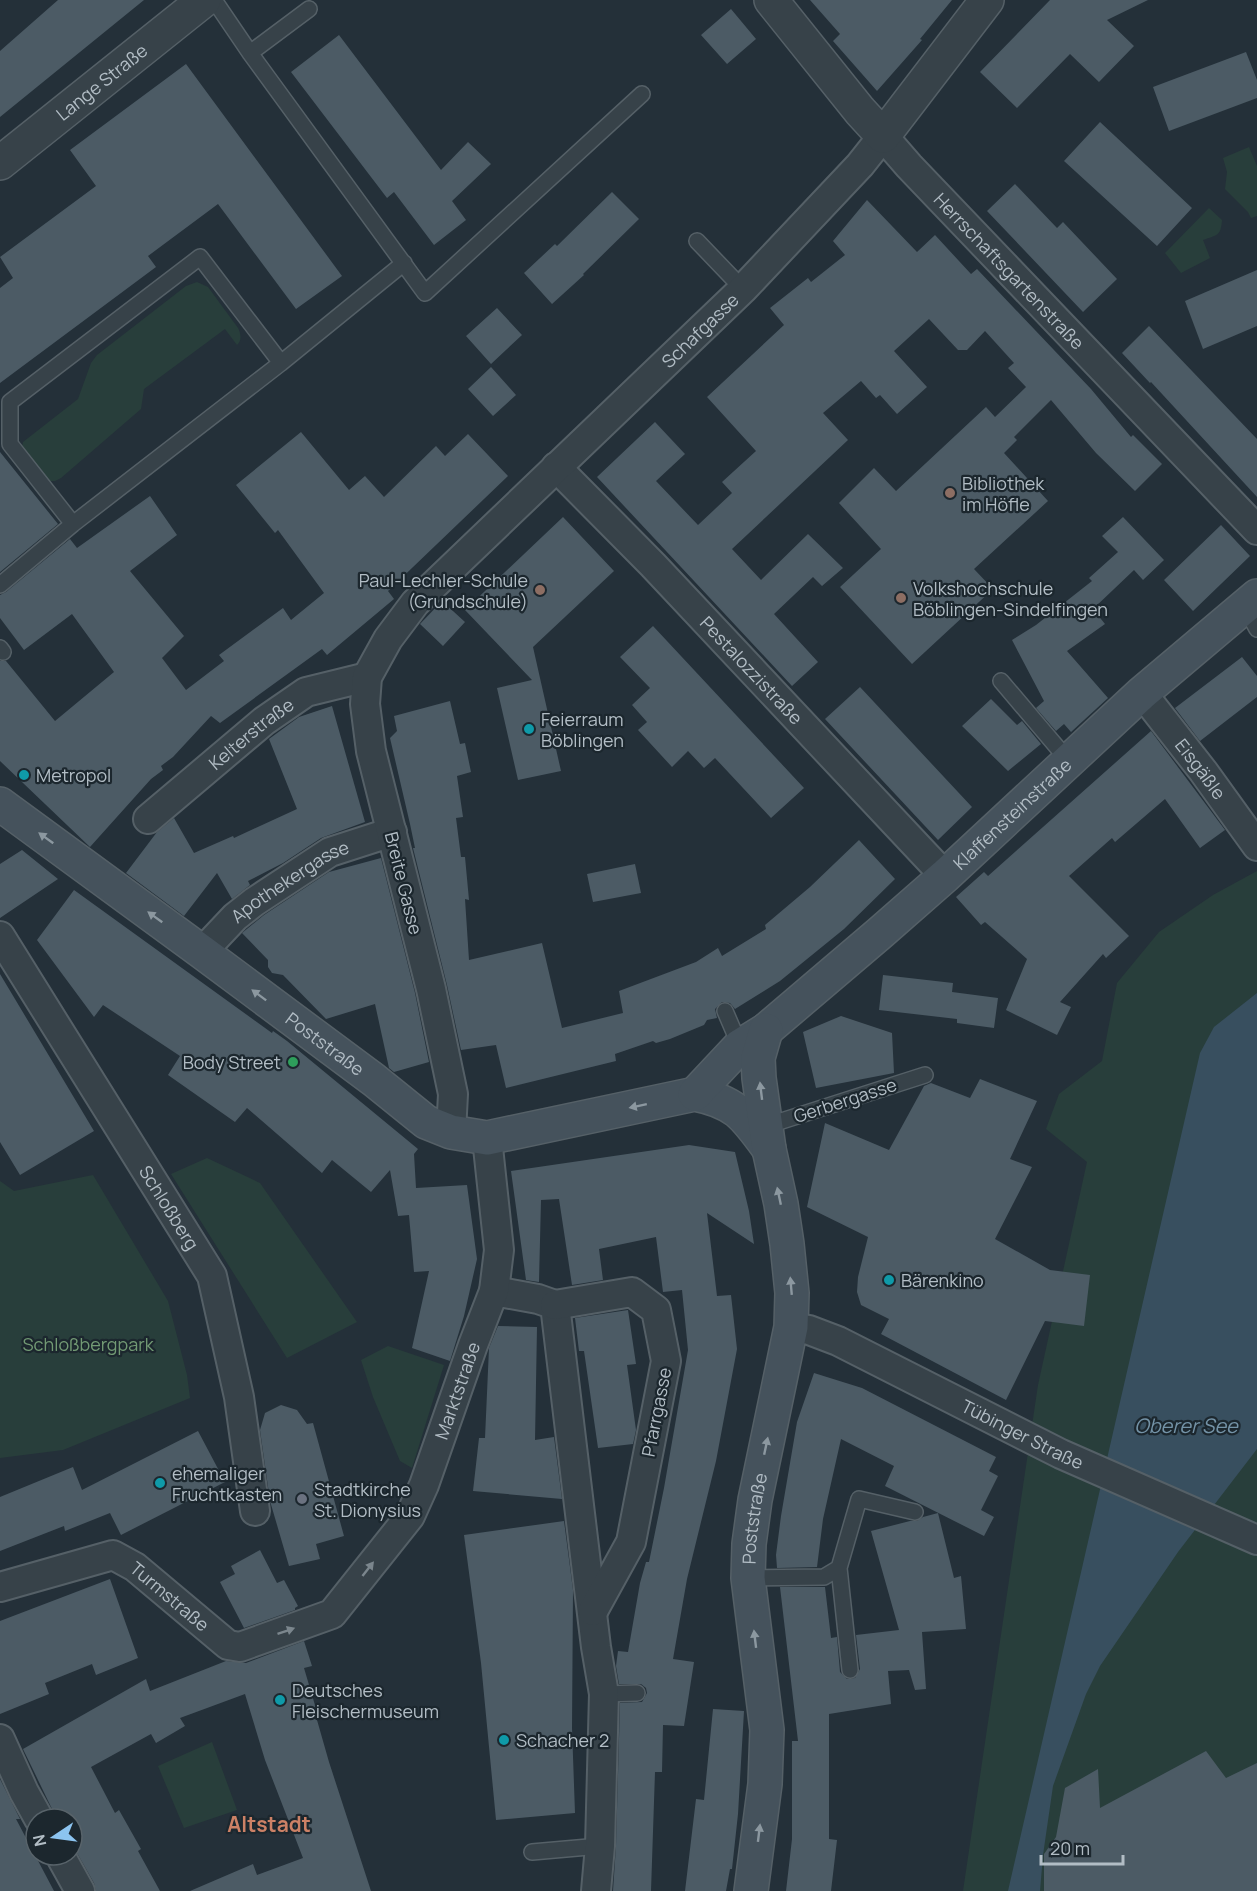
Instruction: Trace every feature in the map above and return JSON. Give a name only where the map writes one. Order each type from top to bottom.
[{"type":"main road","name":"Klaffensteinstraße","points":[[753,1038],[945,876],[1142,693],[1253,610]]},
{"type":"main road","name":"Poststraße","points":[[0,804],[374,1080],[426,1122],[451,1132],[487,1138],[695,1094],[716,1098],[730,1104],[767,1137]]},
{"type":"main road","name":"Poststraße","points":[[751,1891],[765,1784],[766,1730],[748,1578],[749,1544],[755,1500],[791,1327],[792,1293],[781,1204],[767,1137],[758,1058],[753,1038]]},
{"type":"main road","points":[[695,1094],[753,1038]]},
{"type":"street","name":"Lange Straße","points":[[0,163],[204,0]]},
{"type":"street","name":"Herrschaftsgartenstraße","points":[[771,0],[860,111],[909,166],[1257,530]]},
{"type":"street","name":"Schafgasse","points":[[388,639],[415,603],[743,289],[860,165],[987,0]]},
{"type":"street","name":"Pestalozzistraße","points":[[556,467],[653,565],[945,876]]},
{"type":"street","name":"Breite Gasse","points":[[388,639],[367,677],[365,704],[371,750],[431,989],[453,1094],[451,1132]]},
{"type":"street","name":"Kelterstraße","points":[[148,819],[264,721],[306,692],[367,677]]},
{"type":"street","name":"Eisgäßle","points":[[1142,693],[1203,771],[1257,846]]},
{"type":"street","name":"Apothekergasse","points":[[202,952],[235,917],[254,902],[330,852],[392,832]]},
{"type":"street","name":"Schloßberg","points":[[0,936],[212,1276],[239,1396],[255,1511]]},
{"type":"street","name":"Marktstraße","points":[[332,1614],[410,1516],[427,1476],[494,1291],[500,1250],[487,1138]]},
{"type":"street","name":"Pfarrgasse","points":[[494,1291],[538,1299],[555,1305],[632,1292],[656,1310],[666,1361],[631,1542],[593,1611]]},
{"type":"street","points":[[555,1305],[604,1694],[600,1846],[596,1891]]},
{"type":"street","name":"Tübinger Straße","points":[[791,1327],[809,1330],[838,1341],[1061,1454],[1257,1540]]},
{"type":"street","name":"Turmstraße","points":[[0,1587],[113,1555],[135,1567],[228,1645],[240,1647],[332,1614]]},
{"type":"street","points":[[0,1739],[32,1807]]},
{"type":"street","points":[[67,1867],[80,1891]]},
{"type":"lane","points":[[214,0],[425,293],[642,94]]},
{"type":"lane","points":[[250,53],[309,9]]},
{"type":"lane","points":[[697,241],[743,289]]},
{"type":"lane","points":[[73,524],[10,444],[5,402],[200,257],[280,363]]},
{"type":"lane","points":[[0,585],[73,524],[404,263]]},
{"type":"lane","points":[[1001,681],[1068,760]]},
{"type":"lane","points":[[725,1011],[753,1038]]},
{"type":"lane","name":"Gerbergasse","points":[[767,1137],[925,1075]]},
{"type":"lane","points":[[850,1670],[839,1568],[859,1499],[915,1512]]},
{"type":"lane","points":[[748,1578],[824,1576],[839,1568]]},
{"type":"lane","points":[[604,1694],[637,1693]]},
{"type":"lane","points":[[532,1852],[600,1846]]},
{"type":"green space","points":[[1249,147],[1257,166],[1257,216],[1251,218],[1225,189],[1227,172],[1223,158]]},
{"type":"green space","points":[[1209,208],[1222,220],[1221,229],[1217,234],[1203,240],[1210,258],[1181,273],[1165,253]]},
{"type":"green space","points":[[197,282],[208,287],[238,328],[239,343],[237,345],[225,329],[144,389],[141,409],[61,478],[46,481],[22,447],[23,442],[78,399],[91,363],[97,355],[186,286]]},
{"type":"green space","points":[[1257,871],[1257,1891],[963,1891],[1038,1385],[1087,1162],[1046,1129],[1059,1094],[1102,1061],[1117,983],[1159,932],[1213,895]]},
{"type":"green space","points":[[207,1158],[260,1183],[357,1322],[287,1358],[171,1174]]},
{"type":"green space","name":"Schloßbergpark","points":[[93,1175],[168,1301],[187,1375],[190,1398],[63,1450],[0,1458],[0,1181],[14,1191]]},
{"type":"green space","points":[[388,1346],[444,1365],[412,1468],[400,1461],[373,1397],[361,1360]]},
{"type":"green space","points":[[212,1742],[237,1810],[184,1828],[158,1766]]},
{"type":"water","name":"Oberer See","points":[[1257,993],[1257,1449],[1178,1552],[1100,1666],[1086,1694],[1053,1786],[1040,1891],[1008,1891],[1200,1053],[1214,1027]]},
{"type":"building","points":[[58,0],[144,0],[0,117],[0,51]]},
{"type":"building","points":[[810,0],[952,0],[920,39],[922,40],[877,91],[833,41],[840,34]]},
{"type":"building","points":[[1050,0],[1148,0],[1107,20],[1134,46],[1099,82],[1070,54],[1017,108],[980,72]]},
{"type":"building","points":[[731,9],[756,39],[727,64],[701,35]]},
{"type":"building","points":[[339,35],[441,170],[468,142],[491,164],[452,201],[466,220],[434,245],[394,192],[387,198],[291,72]]},
{"type":"building","points":[[1246,52],[1257,80],[1257,98],[1169,131],[1153,87]]},
{"type":"building","points":[[186,64],[342,276],[296,309],[218,204],[148,256],[156,267],[0,383],[0,288],[13,278],[0,257],[96,186],[70,150]]},
{"type":"building","points":[[1100,122],[1192,208],[1157,246],[1064,161]]},
{"type":"building","points":[[1015,184],[1057,228],[1063,222],[1117,279],[1083,312],[987,211]]},
{"type":"building","points":[[612,192],[639,219],[552,304],[524,273],[555,244],[557,246]]},
{"type":"building","points":[[867,200],[917,252],[935,235],[971,274],[977,269],[1091,389],[1131,437],[1133,435],[1162,464],[1135,491],[1096,453],[1051,400],[1014,437],[1017,440],[1004,453],[1048,501],[974,569],[993,589],[912,664],[840,587],[881,549],[839,503],[874,468],[896,491],[986,407],[995,417],[1026,387],[1008,368],[1014,363],[985,331],[967,350],[958,350],[929,319],[894,351],[927,387],[897,414],[880,395],[876,398],[861,381],[823,413],[848,440],[732,549],[761,580],[808,534],[843,568],[822,586],[813,577],[774,614],[818,662],[792,686],[597,477],[655,422],[685,454],[656,481],[698,525],[732,493],[722,482],[756,451],[707,397],[784,325],[770,308],[808,278],[811,282],[845,255],[833,241]]},
{"type":"building","points":[[1257,270],[1257,326],[1203,349],[1185,301]]},
{"type":"building","points":[[497,308],[522,335],[491,364],[466,336]]},
{"type":"building","points":[[1149,326],[1257,439],[1257,497],[1122,353]]},
{"type":"building","points":[[491,367],[516,395],[493,416],[468,389]]},
{"type":"building","points":[[301,432],[349,490],[365,476],[384,497],[436,446],[445,456],[468,434],[508,476],[388,591],[394,599],[327,655],[322,649],[220,723],[211,716],[173,757],[161,766],[163,770],[151,779],[90,847],[0,761],[0,661],[6,661],[55,721],[114,672],[72,614],[24,650],[0,618],[0,595],[70,539],[77,548],[150,496],[177,535],[130,571],[184,636],[162,658],[186,690],[224,661],[219,655],[283,608],[291,620],[324,593],[278,530],[275,533],[236,485]]},
{"type":"building","points":[[0,452],[58,524],[0,572]]},
{"type":"building","name":"Paul-Lechler-Schule (Grundschule)","points":[[563,517],[614,571],[533,647],[561,771],[518,780],[497,688],[532,680],[465,610]]},
{"type":"building","points":[[1123,517],[1164,560],[1143,580],[1134,570],[1093,609],[1105,624],[1067,651],[1108,698],[1071,732],[1064,724],[1056,731],[1036,708],[1044,701],[1012,640],[1036,625],[1092,581],[1089,578],[1118,552],[1102,536]]},
{"type":"building","points":[[1221,525],[1250,556],[1193,611],[1164,580]]},
{"type":"building","points":[[442,601],[465,622],[443,646],[420,624]]},
{"type":"building","points":[[653,626],[804,788],[771,818],[715,758],[704,768],[688,751],[672,767],[638,730],[647,722],[632,705],[650,688],[620,657]]},
{"type":"building","points":[[1242,657],[1257,676],[1257,697],[1200,741],[1175,708]]},
{"type":"building","points":[[860,687],[972,807],[938,840],[825,719]]},
{"type":"building","points":[[991,699],[1017,725],[1022,721],[1041,744],[1008,771],[962,726]]},
{"type":"building","points":[[450,701],[460,744],[465,743],[471,772],[457,776],[463,817],[456,818],[461,857],[465,857],[469,900],[465,899],[469,960],[542,943],[562,1028],[623,1013],[619,991],[696,962],[718,948],[722,956],[766,929],[765,925],[810,887],[859,840],[895,879],[844,929],[780,981],[735,1009],[730,1003],[722,1002],[715,1009],[717,1018],[707,1020],[704,1025],[670,1039],[656,1043],[653,1041],[615,1054],[616,1061],[506,1088],[496,1045],[461,1050],[413,848],[415,848],[390,738],[397,731],[394,716]]},
{"type":"building","points":[[332,706],[365,822],[321,838],[283,863],[248,881],[250,885],[232,899],[217,873],[184,916],[126,873],[157,832],[174,818],[194,853],[233,836],[234,838],[297,809],[269,739],[299,717]]},
{"type":"building","points":[[1151,731],[1225,830],[1200,848],[1165,799],[1115,842],[1112,838],[1069,876],[1129,936],[1106,958],[1103,954],[1060,1002],[1071,1007],[1057,1035],[1006,1010],[1027,959],[985,922],[981,925],[956,897],[984,872],[988,876]]},
{"type":"building","points":[[22,850],[58,879],[0,918],[0,864]]},
{"type":"building","points":[[381,858],[415,993],[429,1062],[394,1072],[389,1068],[375,1004],[326,1019],[283,975],[272,973],[268,967],[268,960],[242,933],[264,915],[329,872]]},
{"type":"building","points":[[635,864],[641,893],[593,902],[587,874]]},
{"type":"building","points":[[74,890],[272,1033],[273,1031],[287,1041],[418,1149],[414,1154],[416,1188],[467,1185],[477,1259],[464,1316],[450,1361],[412,1348],[429,1271],[414,1272],[409,1215],[398,1216],[390,1170],[371,1192],[332,1160],[322,1173],[247,1108],[235,1122],[168,1075],[180,1056],[103,1005],[94,1017],[37,940]]},
{"type":"building","points":[[0,974],[94,1131],[20,1175],[0,1142]]},
{"type":"building","points":[[883,975],[953,983],[952,992],[998,998],[994,1028],[957,1023],[957,1019],[879,1010]]},
{"type":"building","points":[[841,1016],[892,1033],[894,1073],[816,1088],[803,1032]]},
{"type":"building","points":[[980,1079],[1037,1101],[1010,1159],[1032,1167],[995,1239],[1050,1270],[1090,1275],[1084,1326],[1045,1321],[1006,1400],[881,1334],[889,1319],[861,1305],[857,1292],[858,1277],[868,1237],[807,1207],[825,1123],[889,1150],[924,1086],[931,1083],[970,1098]]},
{"type":"building","points":[[689,1145],[735,1152],[754,1244],[707,1213],[717,1296],[731,1295],[737,1349],[716,1461],[687,1579],[673,1659],[694,1662],[684,1726],[663,1725],[662,1772],[655,1772],[651,1891],[613,1891],[620,1703],[642,1702],[647,1693],[646,1688],[641,1684],[619,1684],[616,1666],[618,1651],[628,1652],[640,1583],[646,1562],[649,1562],[664,1488],[688,1350],[682,1290],[663,1292],[656,1237],[599,1249],[603,1280],[572,1285],[559,1199],[541,1200],[539,1282],[526,1280],[511,1171]]},
{"type":"building","points":[[628,1310],[636,1364],[627,1365],[636,1430],[633,1444],[598,1448],[584,1351],[579,1351],[575,1318]]},
{"type":"building","points":[[498,1326],[537,1327],[535,1440],[554,1437],[562,1499],[473,1491],[479,1438],[485,1438],[489,1348]]},
{"type":"building","points":[[814,1373],[862,1388],[996,1457],[989,1471],[998,1476],[981,1510],[994,1517],[984,1536],[885,1486],[894,1466],[841,1439],[823,1519],[817,1567],[777,1568],[776,1555],[781,1516],[797,1422]]},
{"type":"building","name":"Stadtkirche St. Dionysius","points":[[281,1405],[297,1410],[307,1424],[313,1423],[344,1536],[316,1544],[320,1559],[289,1566],[270,1501],[260,1430],[265,1413]]},
{"type":"building","points":[[198,1431],[225,1482],[121,1535],[110,1513],[65,1531],[64,1526],[0,1551],[0,1497],[73,1467],[82,1490]]},
{"type":"building","points":[[938,1513],[954,1578],[961,1576],[966,1629],[922,1632],[926,1689],[915,1690],[909,1670],[888,1671],[891,1704],[829,1714],[829,1839],[837,1840],[831,1891],[786,1891],[792,1839],[792,1741],[798,1741],[780,1587],[825,1587],[831,1638],[837,1637],[840,1672],[847,1679],[855,1678],[860,1669],[856,1635],[899,1630],[871,1531],[917,1521]]},
{"type":"building","points":[[564,1521],[573,1590],[572,1728],[575,1813],[496,1820],[481,1663],[464,1535]]},
{"type":"building","points":[[260,1550],[277,1583],[284,1580],[298,1606],[295,1610],[244,1628],[220,1582],[235,1574],[231,1566]]},
{"type":"building","points":[[110,1579],[138,1658],[96,1675],[92,1664],[45,1683],[49,1694],[0,1714],[0,1621]]},
{"type":"building","points":[[304,1641],[312,1666],[304,1668],[317,1712],[315,1713],[371,1891],[190,1891],[253,1864],[257,1875],[303,1858],[265,1760],[245,1694],[180,1718],[185,1726],[156,1743],[151,1734],[91,1767],[115,1813],[119,1810],[141,1849],[138,1851],[160,1891],[96,1891],[84,1865],[84,1807],[51,1807],[23,1749],[146,1679],[150,1691],[226,1661],[246,1663]]},
{"type":"building","points":[[713,1709],[744,1711],[738,1814],[732,1869],[730,1869],[726,1891],[685,1891],[696,1799],[704,1800]]},
{"type":"building","points":[[1206,1751],[1226,1778],[1257,1763],[1257,1891],[1044,1891],[1044,1854],[1056,1837],[1065,1788],[1098,1769],[1100,1808]]},
{"type":"building","points":[[0,1779],[20,1819],[16,1819],[24,1834],[24,1867],[41,1867],[54,1891],[0,1891]]},
{"type":"place","name":"Bibliothek im Höfle","points":[[950,493]]},
{"type":"place","name":"Paul-Lechler-Schule (Grundschule)","points":[[540,590]]},
{"type":"place","name":"Volkshochschule Böblingen-Sindelfingen","points":[[901,598]]},
{"type":"place","name":"Feierraum Böblingen","points":[[529,729]]},
{"type":"place","name":"Metropol","points":[[24,775]]},
{"type":"place","name":"Body Street","points":[[293,1062]]},
{"type":"place","name":"Bärenkino","points":[[889,1280]]},
{"type":"place","name":"ehemaliger Fruchtkasten","points":[[160,1483]]},
{"type":"place","name":"Stadtkirche St. Dionysius","points":[[302,1499]]},
{"type":"place","name":"Deutsches Fleischermuseum","points":[[280,1700]]},
{"type":"place","name":"Schacher 2","points":[[504,1740]]},
{"type":"district","name":"Altstadt","points":[[269,1824]]}]
